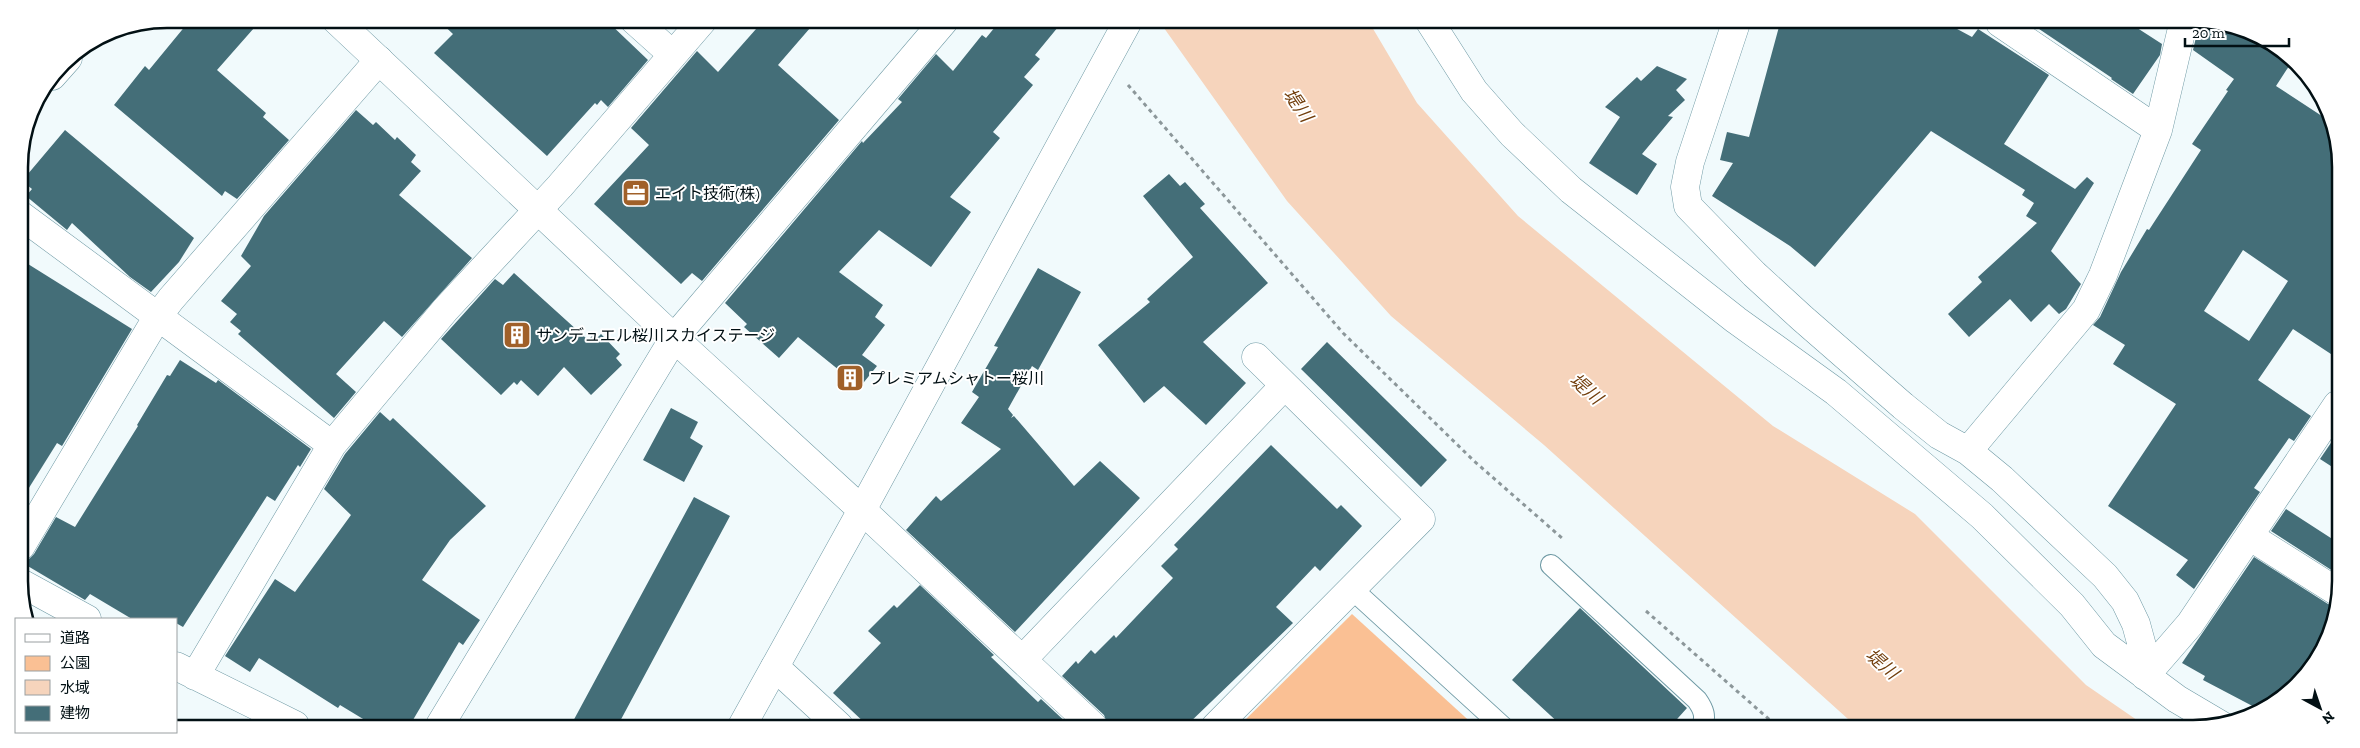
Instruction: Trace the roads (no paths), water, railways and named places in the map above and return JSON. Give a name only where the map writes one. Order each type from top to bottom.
[{"type":"street","points":[[345,28],[674,338],[1087,720]]},
{"type":"street","points":[[643,28],[673,55]]},
{"type":"street","points":[[288,720],[186,671],[332,445],[445,310],[538,210],[696,28]]},
{"type":"street","points":[[443,720],[674,338],[938,28]]},
{"type":"street","points":[[745,720],[862,510],[1124,28]]},
{"type":"street","points":[[1434,28],[1474,91],[1512,134],[1571,190],[1736,320],[1836,392],[1989,522],[2072,605],[2104,645],[2145,676],[2212,719]]},
{"type":"street","points":[[1734,28],[1690,162],[1685,187],[1688,206],[1754,274],[1881,387],[1939,435],[1968,451],[2002,479],[2105,576],[2125,601],[2136,624],[2142,646],[2145,676]]},
{"type":"street","points":[[2007,28],[2158,130]]},
{"type":"street","points":[[1968,451],[2086,310],[2103,275],[2158,130],[2182,28]]},
{"type":"street","points":[[28,534],[158,316],[379,60]]},
{"type":"street","points":[[28,221],[332,445]]},
{"type":"street","points":[[1222,720],[1421,519],[1256,357]]},
{"type":"street","points":[[1023,659],[1284,386]]},
{"type":"street","points":[[2145,676],[2190,624],[2332,412]]},
{"type":"street","points":[[2249,536],[2332,588]]},
{"type":"street","points":[[28,587],[85,618]]},
{"type":"street","points":[[775,666],[833,720]]},
{"type":"lane","points":[[1551,565],[1697,700],[1704,710],[1703,720]]},
{"type":"lane","points":[[1352,589],[1495,720]]},
{"type":"water","name":"堤川","points":[[1164,28],[1373,28],[1417,103],[1518,216],[1773,426],[1915,514],[2086,685],[2137,720],[1849,720],[1544,445],[1391,316],[1287,201]]},
{"type":"place","name":"エイト技術(株)","points":[[636,193]]},
{"type":"place","name":"サンデュエル桜川スカイステージ","points":[[517,335]]},
{"type":"place","name":"プレミアムシャトー桜川","points":[[850,378]]}]
